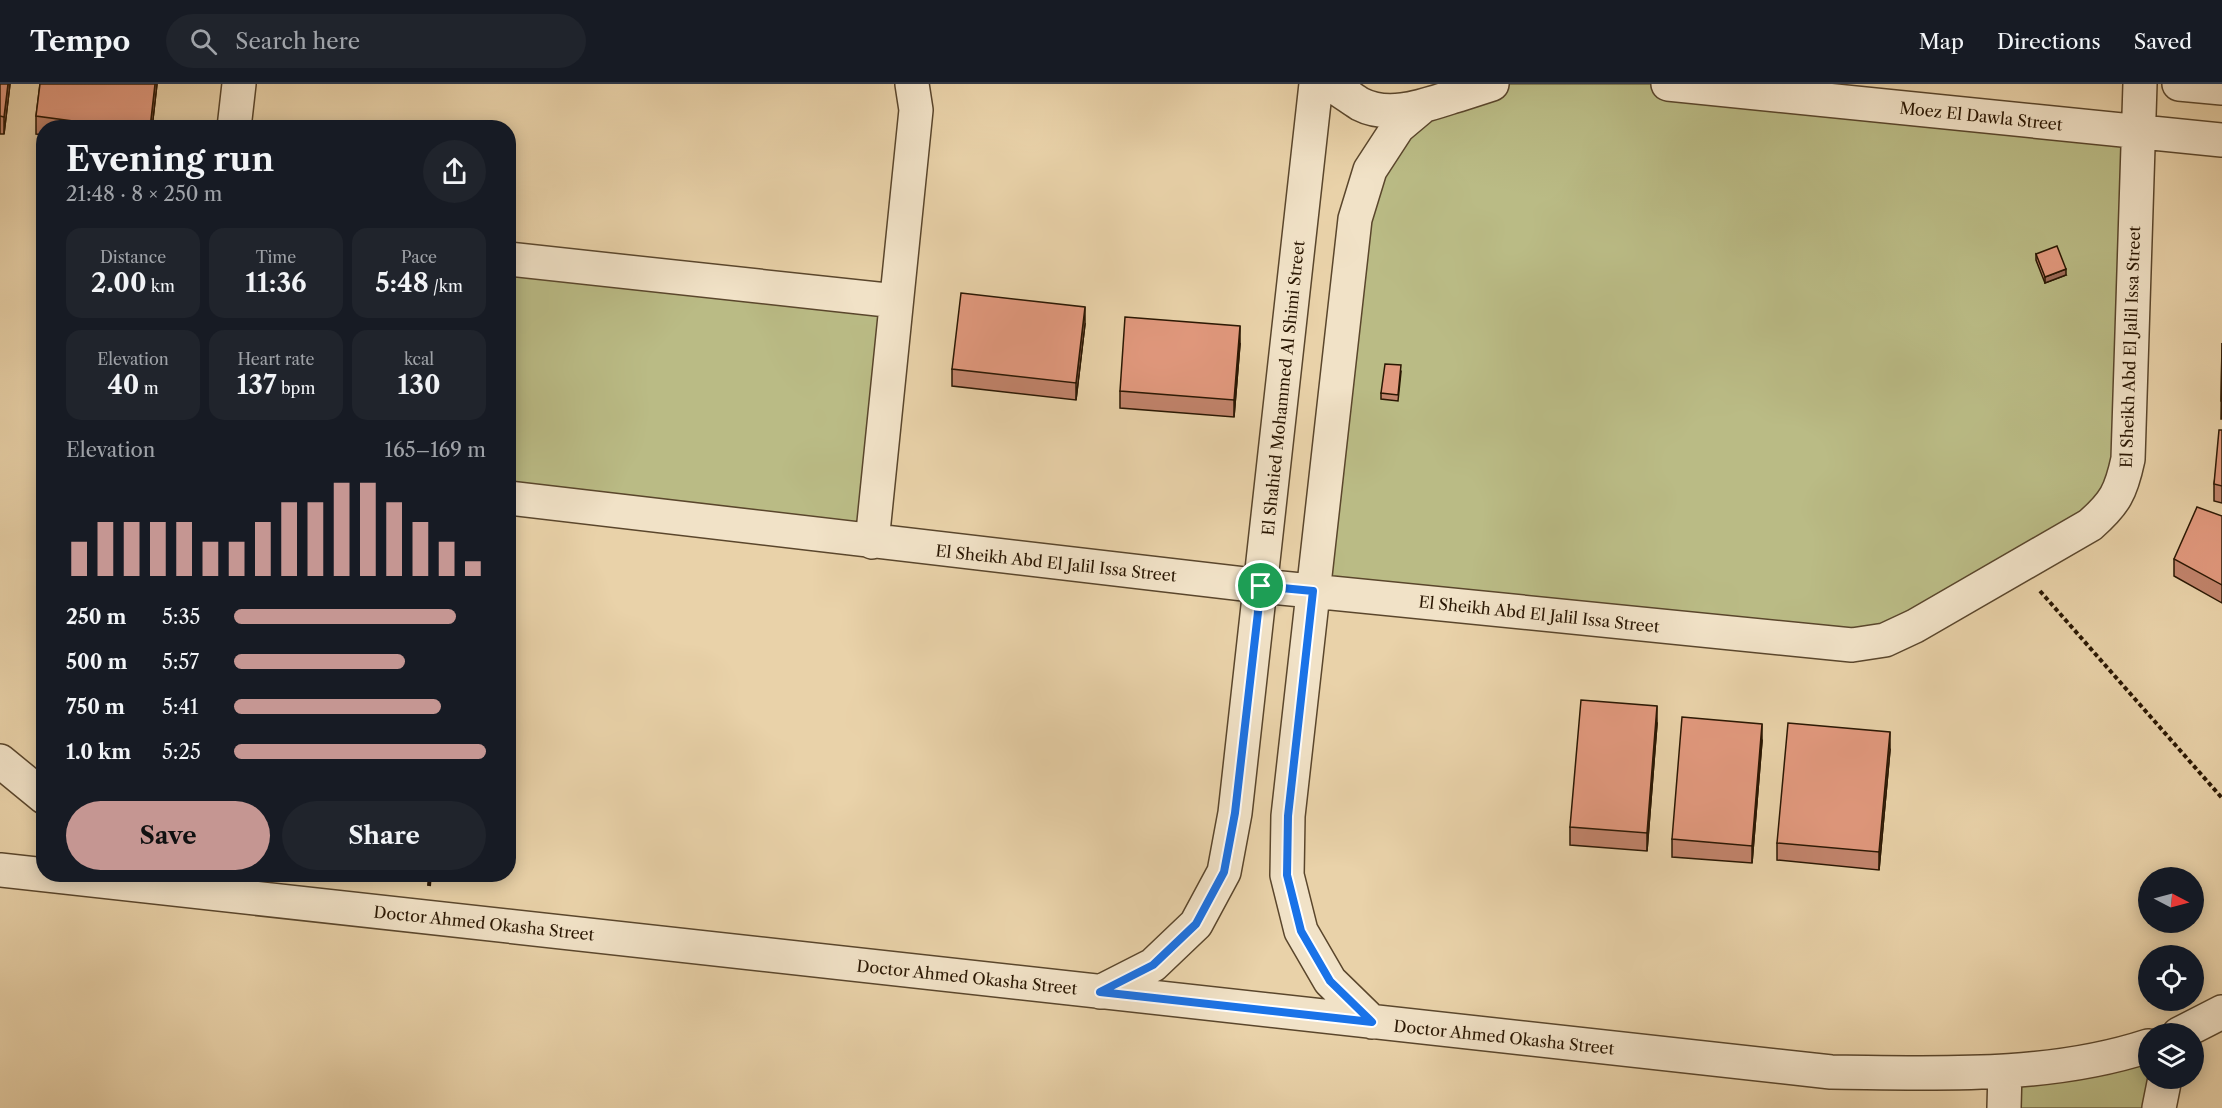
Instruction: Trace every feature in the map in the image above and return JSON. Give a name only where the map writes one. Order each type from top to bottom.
[{"type":"street","points":[[235,120],[239,84]]},
{"type":"street","points":[[872,542],[916,110],[912,84]]},
{"type":"street","name":"El Shahied Mohammed Al Shimi Street","points":[[1100,992],[1153,965],[1196,924],[1224,872],[1235,813],[1316,84]]},
{"type":"street","points":[[1334,84],[1336,88],[1362,105],[1393,112],[1423,106],[1459,89],[1492,84]]},
{"type":"street","name":"Moez El Dawla Street","points":[[1668,84],[2222,140]]},
{"type":"street","name":"El Sheikh Abd El Jalil Issa Street","points":[[516,499],[1261,586],[1852,645],[1885,640],[1914,626],[2090,525],[2109,508],[2122,485],[2128,459],[2140,84]]},
{"type":"street","points":[[2180,84],[2222,88]]},
{"type":"street","points":[[1372,1022],[1330,981],[1301,931],[1287,875],[1288,816],[1355,219],[1370,170],[1398,127],[1423,106]]},
{"type":"street","points":[[516,260],[896,301]]},
{"type":"street","points":[[0,761],[36,790]]},
{"type":"street","name":"Doctor Ahmed Okasha Street","points":[[0,870],[36,874]]},
{"type":"street","name":"Doctor Ahmed Okasha Street","points":[[109,882],[1831,1072],[2005,1071],[2069,1066],[2138,1049]]},
{"type":"street","points":[[183,882],[200,892]]},
{"type":"street","points":[[2200,1023],[2222,1012]]},
{"type":"street","points":[[2004,1108],[2005,1071]]},
{"type":"street","points":[[2158,1108],[2162,1089]]},
{"type":"path","points":[[2018,566],[2222,798]]},
{"type":"green space","points":[[1492,84],[1670,84],[2138,131],[2122,485],[1885,640],[1313,591],[1355,219],[1398,127]]},
{"type":"green space","points":[[516,260],[896,301],[872,542],[516,499]]},
{"type":"green space","points":[[2138,1048],[2138,1089],[2163,1089],[2159,1108],[2004,1108],[2005,1071]]},
{"type":"building","points":[[0,84],[8,84],[4,117],[0,116]]},
{"type":"building","points":[[40,84],[155,84],[151,120],[66,120],[36,116]]},
{"type":"building","points":[[2057,246],[2066,269],[2045,277],[2036,254]]},
{"type":"building","points":[[961,293],[1085,307],[1076,383],[952,369]]},
{"type":"building","points":[[1125,317],[1240,326],[1234,400],[1120,391]]},
{"type":"building","points":[[2222,343],[2222,401],[2221,401]]},
{"type":"building","points":[[1385,364],[1401,365],[1398,395],[1381,393]]},
{"type":"building","points":[[2219,430],[2222,430],[2222,486],[2214,484]]},
{"type":"building","points":[[2197,507],[2222,516],[2222,585],[2174,559]]},
{"type":"building","points":[[1581,700],[1657,706],[1647,833],[1570,827]]},
{"type":"building","points":[[1682,717],[1762,724],[1752,846],[1672,839]]},
{"type":"building","points":[[1788,723],[1890,732],[1879,852],[1777,843]]},
{"type":"route","points":[[1261,586],[1313,591],[1288,816],[1287,875],[1301,931],[1330,981],[1372,1022],[1100,992],[1153,965],[1196,924],[1224,872],[1235,813],[1261,586]]}]
